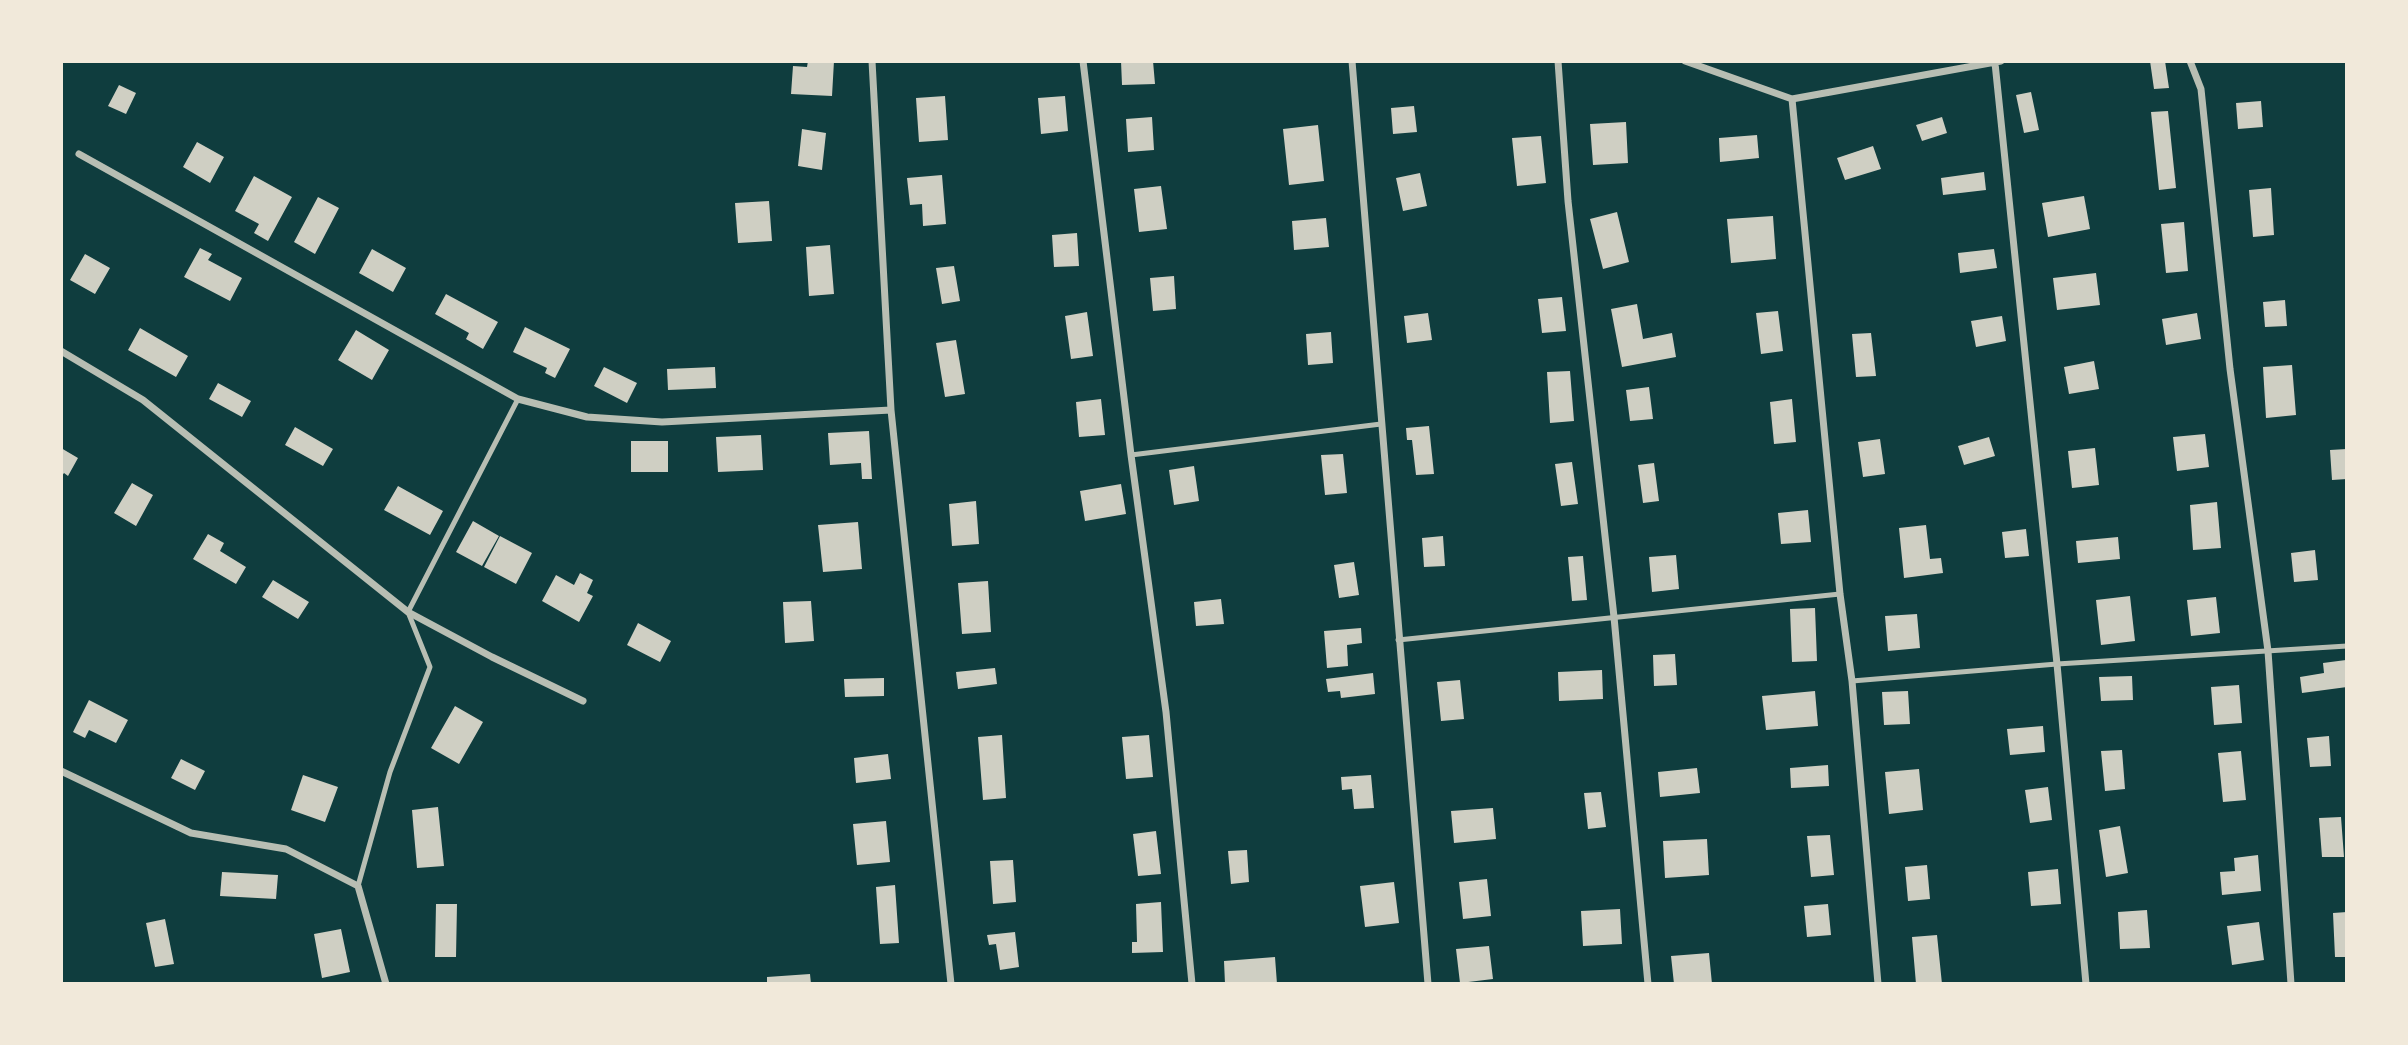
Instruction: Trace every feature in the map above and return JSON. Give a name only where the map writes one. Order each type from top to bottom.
[{"type":"street","points":[[872,61],[891,410],[951,984]]},
{"type":"street","points":[[1083,61],[1131,455],[1166,712],[1192,984]]},
{"type":"street","points":[[1352,61],[1428,984]]},
{"type":"street","points":[[1558,61],[1568,201],[1614,617],[1648,984]]},
{"type":"street","points":[[1685,61],[1791,99],[1998,62],[2086,984]]},
{"type":"street","points":[[2190,61],[2201,89],[2230,369],[2268,651],[2291,984]]},
{"type":"street","points":[[1791,99],[1840,594],[1852,681],[1878,984]]},
{"type":"street","points":[[79,154],[518,400],[587,417],[662,422],[891,410]]},
{"type":"street","points":[[61,351],[143,400],[408,612],[583,701]]},
{"type":"street","points":[[61,772],[191,834],[286,849],[358,886],[386,984]]},
{"type":"lane","points":[[358,886],[390,772],[430,667],[408,612],[518,400]]},
{"type":"lane","points":[[1131,455],[1381,424]]},
{"type":"lane","points":[[1398,640],[1840,594]]},
{"type":"lane","points":[[1852,681],[2057,664],[2347,646]]},
{"type":"building","points":[[808,61],[834,61],[832,96],[791,94],[793,66],[807,67]]},
{"type":"building","points":[[1121,61],[1153,61],[1155,84],[1122,85]]},
{"type":"building","points":[[2150,61],[2165,61],[2169,88],[2154,89]]},
{"type":"building","points":[[119,85],[136,93],[126,114],[108,106]]},
{"type":"building","points":[[2031,92],[2039,130],[2024,133],[2016,95]]},
{"type":"building","points":[[945,96],[948,140],[919,142],[916,98]]},
{"type":"building","points":[[1065,96],[1068,131],[1041,134],[1038,98]]},
{"type":"building","points":[[2261,101],[2263,127],[2238,129],[2236,103]]},
{"type":"building","points":[[1414,106],[1417,132],[1393,134],[1391,108]]},
{"type":"building","points":[[2168,111],[2176,188],[2159,190],[2151,112]]},
{"type":"building","points":[[1152,117],[1154,150],[1128,152],[1126,119]]},
{"type":"building","points":[[1942,117],[1947,133],[1922,141],[1916,125]]},
{"type":"building","points":[[1626,122],[1628,163],[1593,165],[1590,124]]},
{"type":"building","points":[[1318,125],[1324,181],[1289,185],[1283,129]]},
{"type":"building","points":[[802,129],[826,133],[822,170],[798,166]]},
{"type":"building","points":[[1757,135],[1759,158],[1720,162],[1719,138]]},
{"type":"building","points":[[1541,136],[1546,183],[1517,186],[1512,138]]},
{"type":"building","points":[[197,142],[224,157],[210,183],[183,167]]},
{"type":"building","points":[[1873,146],[1881,169],[1845,180],[1837,158]]},
{"type":"building","points":[[1984,172],[1986,190],[1943,195],[1941,178]]},
{"type":"building","points":[[1420,173],[1427,206],[1403,211],[1396,178]]},
{"type":"building","points":[[942,175],[946,224],[923,226],[922,204],[910,205],[907,178]]},
{"type":"building","points":[[254,176],[292,197],[268,241],[254,233],[259,224],[235,211]]},
{"type":"building","points":[[1161,186],[1167,229],[1139,232],[1134,189]]},
{"type":"building","points":[[2271,188],[2274,235],[2253,237],[2249,190]]},
{"type":"building","points":[[2084,196],[2090,229],[2048,237],[2042,203]]},
{"type":"building","points":[[318,197],[339,208],[315,254],[294,242]]},
{"type":"building","points":[[769,201],[772,241],[738,243],[735,203]]},
{"type":"building","points":[[1617,212],[1629,262],[1603,269],[1590,219]]},
{"type":"building","points":[[1773,216],[1776,259],[1731,263],[1727,219]]},
{"type":"building","points":[[1326,218],[1329,247],[1294,250],[1292,221]]},
{"type":"building","points":[[2184,222],[2188,271],[2166,273],[2161,224]]},
{"type":"building","points":[[1077,233],[1079,266],[1054,267],[1052,235]]},
{"type":"building","points":[[830,245],[834,294],[809,296],[806,247]]},
{"type":"building","points":[[200,248],[212,254],[208,260],[242,278],[230,301],[184,277]]},
{"type":"building","points":[[372,249],[406,268],[393,292],[359,273]]},
{"type":"building","points":[[1994,249],[1997,268],[1960,273],[1958,253]]},
{"type":"building","points":[[85,254],[110,268],[95,294],[70,280]]},
{"type":"building","points":[[954,266],[960,301],[942,304],[936,268]]},
{"type":"building","points":[[2096,273],[2100,305],[2057,310],[2053,278]]},
{"type":"building","points":[[1174,276],[1176,309],[1153,311],[1150,278]]},
{"type":"building","points":[[446,294],[498,322],[483,349],[466,339],[469,333],[435,314]]},
{"type":"building","points":[[1562,297],[1566,331],[1542,333],[1538,299]]},
{"type":"building","points":[[2285,300],[2287,326],[2265,327],[2263,302]]},
{"type":"building","points":[[1637,304],[1643,339],[1672,333],[1676,357],[1622,367],[1611,309]]},
{"type":"building","points":[[1778,311],[1783,351],[1761,354],[1756,313]]},
{"type":"building","points":[[1087,312],[1093,356],[1071,359],[1065,316]]},
{"type":"building","points":[[1428,313],[1432,340],[1407,343],[1404,316]]},
{"type":"building","points":[[2197,313],[2201,339],[2166,345],[2162,319]]},
{"type":"building","points":[[2002,316],[2006,341],[1976,347],[1971,321]]},
{"type":"building","points":[[525,327],[570,349],[555,378],[545,373],[547,368],[513,352]]},
{"type":"building","points":[[140,328],[188,356],[176,377],[128,350]]},
{"type":"building","points":[[356,330],[389,350],[372,380],[338,360]]},
{"type":"building","points":[[1331,332],[1333,363],[1308,365],[1306,334]]},
{"type":"building","points":[[1871,333],[1876,376],[1856,377],[1852,334]]},
{"type":"building","points":[[956,340],[965,394],[945,397],[936,343]]},
{"type":"building","points":[[2094,361],[2099,389],[2069,394],[2064,367]]},
{"type":"building","points":[[2292,365],[2296,415],[2266,418],[2263,367]]},
{"type":"building","points":[[604,367],[637,383],[627,403],[594,386]]},
{"type":"building","points":[[715,367],[716,388],[668,390],[667,369]]},
{"type":"building","points":[[1570,371],[1574,421],[1550,423],[1547,372]]},
{"type":"building","points":[[218,383],[251,401],[242,417],[209,399]]},
{"type":"building","points":[[1649,387],[1653,419],[1630,421],[1626,390]]},
{"type":"building","points":[[1101,399],[1105,435],[1079,437],[1076,402]]},
{"type":"building","points":[[1792,399],[1796,442],[1774,444],[1770,402]]},
{"type":"building","points":[[1429,426],[1434,474],[1416,475],[1412,440],[1407,440],[1406,428]]},
{"type":"building","points":[[295,427],[333,449],[323,466],[285,445]]},
{"type":"building","points":[[869,431],[872,479],[862,479],[861,463],[830,465],[828,433]]},
{"type":"building","points":[[2205,434],[2209,467],[2177,471],[2173,437]]},
{"type":"building","points":[[761,435],[763,470],[718,472],[716,437]]},
{"type":"building","points":[[1989,437],[1995,456],[1964,465],[1958,446]]},
{"type":"building","points":[[1880,439],[1885,474],[1863,477],[1858,442]]},
{"type":"building","points":[[631,441],[668,441],[668,472],[631,472]]},
{"type":"building","points":[[61,448],[78,458],[68,476],[64,473],[61,477]]},
{"type":"building","points":[[2095,448],[2099,485],[2072,488],[2068,451]]},
{"type":"building","points":[[2347,449],[2347,479],[2332,480],[2330,450]]},
{"type":"building","points":[[1343,454],[1347,493],[1325,495],[1321,455]]},
{"type":"building","points":[[1572,462],[1578,504],[1561,506],[1555,464]]},
{"type":"building","points":[[1654,463],[1659,501],[1643,503],[1638,465]]},
{"type":"building","points":[[1194,466],[1199,501],[1174,505],[1169,470]]},
{"type":"building","points":[[132,483],[153,495],[136,526],[114,513]]},
{"type":"building","points":[[1121,484],[1126,514],[1085,521],[1080,491]]},
{"type":"building","points":[[398,486],[443,511],[430,535],[384,510]]},
{"type":"building","points":[[976,501],[979,544],[952,546],[949,504]]},
{"type":"building","points":[[2217,502],[2221,548],[2193,550],[2190,505]]},
{"type":"building","points":[[1808,510],[1811,542],[1781,544],[1778,513]]},
{"type":"building","points":[[473,521],[499,536],[482,566],[456,552]]},
{"type":"building","points":[[858,522],[862,569],[823,572],[818,525]]},
{"type":"building","points":[[1926,525],[1930,559],[1941,558],[1943,573],[1904,578],[1899,528]]},
{"type":"building","points":[[2026,529],[2029,556],[2005,558],[2002,532]]},
{"type":"building","points":[[208,534],[224,543],[220,551],[246,567],[236,584],[193,559]]},
{"type":"building","points":[[500,536],[532,553],[516,584],[484,567]]},
{"type":"building","points":[[1443,536],[1445,566],[1424,567],[1422,538]]},
{"type":"building","points":[[2118,537],[2120,559],[2078,563],[2076,541]]},
{"type":"building","points":[[2315,550],[2318,580],[2294,582],[2291,553]]},
{"type":"building","points":[[1676,555],[1679,589],[1652,592],[1649,557]]},
{"type":"building","points":[[1583,556],[1587,600],[1572,601],[1568,557]]},
{"type":"building","points":[[1354,562],[1359,595],[1339,598],[1334,565]]},
{"type":"building","points":[[580,573],[593,580],[587,593],[593,596],[579,622],[542,601],[556,575],[574,585]]},
{"type":"building","points":[[273,580],[309,602],[298,619],[262,597]]},
{"type":"building","points":[[988,581],[991,632],[962,634],[958,583]]},
{"type":"building","points":[[2130,596],[2135,641],[2101,645],[2096,600]]},
{"type":"building","points":[[2216,597],[2220,633],[2191,636],[2187,600]]},
{"type":"building","points":[[1221,599],[1224,624],[1196,626],[1194,602]]},
{"type":"building","points":[[811,601],[814,641],[785,643],[783,602]]},
{"type":"building","points":[[1815,608],[1817,661],[1792,662],[1790,609]]},
{"type":"building","points":[[1917,614],[1920,648],[1888,651],[1885,616]]},
{"type":"building","points":[[638,623],[671,641],[660,662],[627,645]]},
{"type":"building","points":[[1361,628],[1362,643],[1347,645],[1348,666],[1327,668],[1324,631]]},
{"type":"building","points":[[1675,654],[1677,685],[1654,686],[1653,655]]},
{"type":"building","points":[[2346,660],[2347,687],[2302,693],[2300,677],[2324,673],[2323,663]]},
{"type":"building","points":[[995,668],[997,684],[958,689],[956,672]]},
{"type":"building","points":[[1602,670],[1603,699],[1559,701],[1558,672]]},
{"type":"building","points":[[1373,673],[1375,694],[1341,698],[1340,691],[1328,692],[1326,679]]},
{"type":"building","points":[[2132,676],[2133,700],[2101,701],[2099,677]]},
{"type":"building","points":[[884,678],[884,696],[845,697],[844,679]]},
{"type":"building","points":[[1460,680],[1464,719],[1441,721],[1437,682]]},
{"type":"building","points":[[2239,685],[2242,723],[2214,725],[2211,687]]},
{"type":"building","points":[[1815,691],[1818,726],[1766,730],[1762,696]]},
{"type":"building","points":[[1908,691],[1910,724],[1884,725],[1882,692]]},
{"type":"building","points":[[89,700],[128,720],[116,743],[89,730],[85,738],[73,732]]},
{"type":"building","points":[[455,706],[483,722],[459,764],[431,748]]},
{"type":"building","points":[[2043,726],[2045,752],[2010,755],[2007,729]]},
{"type":"building","points":[[1002,735],[1006,798],[983,800],[978,737]]},
{"type":"building","points":[[1149,735],[1153,777],[1126,779],[1122,737]]},
{"type":"building","points":[[2329,736],[2331,766],[2310,767],[2307,738]]},
{"type":"building","points":[[2122,750],[2125,789],[2105,791],[2101,751]]},
{"type":"building","points":[[2241,751],[2246,800],[2223,802],[2218,753]]},
{"type":"building","points":[[888,754],[891,779],[856,783],[854,758]]},
{"type":"building","points":[[181,759],[205,771],[195,790],[171,778]]},
{"type":"building","points":[[1828,765],[1829,786],[1791,788],[1790,768]]},
{"type":"building","points":[[1697,768],[1700,793],[1660,797],[1658,772]]},
{"type":"building","points":[[1919,769],[1923,810],[1889,814],[1885,772]]},
{"type":"building","points":[[303,775],[338,787],[325,822],[291,810]]},
{"type":"building","points":[[1371,775],[1374,808],[1354,809],[1352,789],[1342,790],[1341,777]]},
{"type":"building","points":[[2048,787],[2052,820],[2030,823],[2025,790]]},
{"type":"building","points":[[1601,792],[1606,827],[1588,829],[1584,793]]},
{"type":"building","points":[[438,807],[444,866],[417,868],[412,810]]},
{"type":"building","points":[[1493,808],[1496,839],[1454,843],[1451,811]]},
{"type":"building","points":[[2341,817],[2344,857],[2322,857],[2319,818]]},
{"type":"building","points":[[886,821],[890,862],[857,865],[853,824]]},
{"type":"building","points":[[2120,826],[2128,873],[2106,877],[2099,830]]},
{"type":"building","points":[[1156,831],[1161,874],[1138,876],[1133,834]]},
{"type":"building","points":[[1830,835],[1834,875],[1811,877],[1807,836]]},
{"type":"building","points":[[1707,839],[1709,875],[1665,878],[1663,841]]},
{"type":"building","points":[[1247,850],[1249,882],[1231,884],[1228,851]]},
{"type":"building","points":[[2258,855],[2261,891],[2222,895],[2220,872],[2235,871],[2234,858]]},
{"type":"building","points":[[1013,860],[1016,902],[993,904],[990,861]]},
{"type":"building","points":[[1927,865],[1930,899],[1908,901],[1905,867]]},
{"type":"building","points":[[2058,869],[2061,904],[2031,906],[2028,872]]},
{"type":"building","points":[[222,872],[278,875],[276,899],[220,896]]},
{"type":"building","points":[[1487,879],[1491,916],[1463,919],[1459,882]]},
{"type":"building","points":[[1394,882],[1399,923],[1365,927],[1360,886]]},
{"type":"building","points":[[895,885],[899,943],[880,944],[876,887]]},
{"type":"building","points":[[1161,902],[1163,952],[1132,953],[1132,942],[1137,942],[1136,904]]},
{"type":"building","points":[[436,904],[457,904],[456,957],[435,957]]},
{"type":"building","points":[[1828,904],[1831,935],[1807,937],[1804,906]]},
{"type":"building","points":[[1620,909],[1622,944],[1583,946],[1581,911]]},
{"type":"building","points":[[2147,910],[2150,948],[2120,949],[2118,912]]},
{"type":"building","points":[[2347,912],[2347,957],[2335,957],[2333,913]]},
{"type":"building","points":[[165,919],[174,964],[155,967],[146,923]]},
{"type":"building","points":[[2259,922],[2264,960],[2232,965],[2227,926]]},
{"type":"building","points":[[341,929],[350,972],[322,978],[314,934]]},
{"type":"building","points":[[1015,932],[1019,967],[1000,970],[996,944],[989,945],[987,935]]},
{"type":"building","points":[[1937,935],[1942,984],[1916,984],[1912,937]]},
{"type":"building","points":[[1489,946],[1493,979],[1460,983],[1456,949]]},
{"type":"building","points":[[1709,953],[1712,984],[1674,984],[1671,956]]},
{"type":"building","points":[[1275,957],[1277,984],[1225,984],[1224,961]]},
{"type":"building","points":[[810,974],[811,984],[767,984],[767,977]]}]
